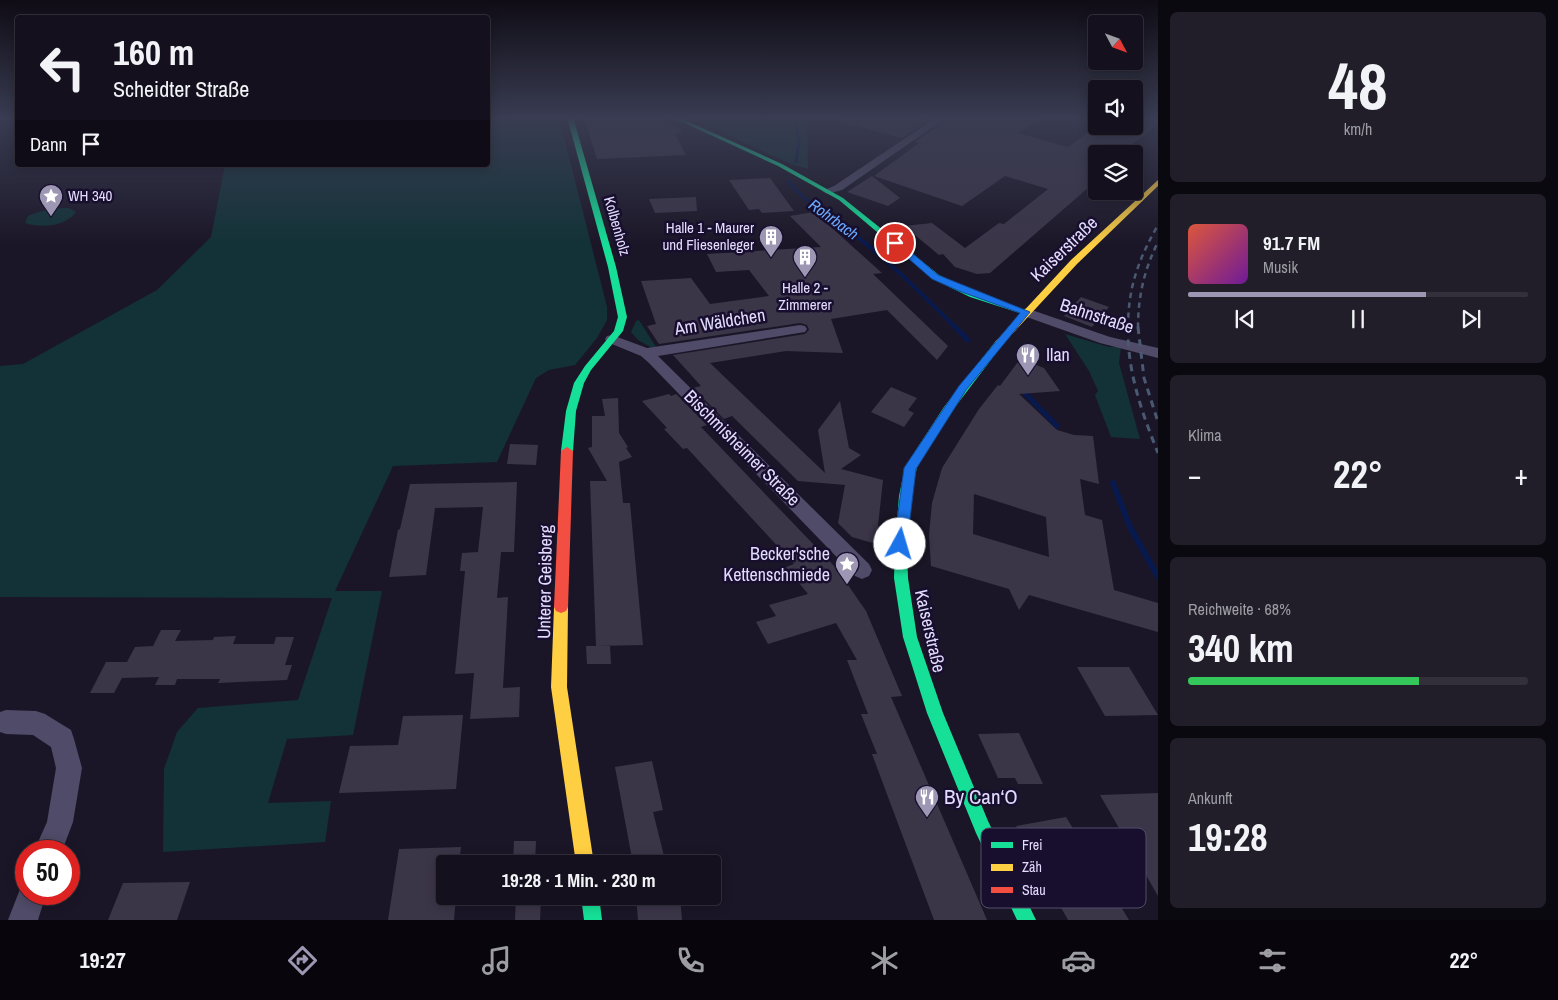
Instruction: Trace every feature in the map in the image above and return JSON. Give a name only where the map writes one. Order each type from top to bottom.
[{"type":"main road","name":"Kolbenholz","points":[[581,160],[610,253],[623,315]]},
{"type":"main road","points":[[763,160],[827,191],[861,214],[935,277],[962,289],[1026,312]]},
{"type":"main road","name":"Kaiserstraße","points":[[982,828],[929,700],[914,650],[904,599],[900,544],[910,468],[963,388],[1026,312],[1158,182]]},
{"type":"main road","name":"Unterer Geisberg","points":[[584,855],[559,687],[564,502],[569,422],[575,395],[589,366],[621,327],[623,315]]},
{"type":"main road","points":[[591,905],[593,920]]},
{"type":"main road","name":"Kaiserstraße","points":[[1021,908],[1027,920]]},
{"type":"street","points":[[827,191],[838,188],[880,160]]},
{"type":"street","name":"Bahnstraße","points":[[1026,312],[1105,340],[1158,353]]},
{"type":"street","name":"Am Wäldchen","points":[[646,353],[800,329]]},
{"type":"street","name":"Bischmisheimer Straße","points":[[612,339],[646,353],[862,570]]},
{"type":"street","points":[[6,722],[36,723],[62,738],[70,768],[60,822],[53,840]]},
{"type":"street","points":[[23,920],[28,905]]},
{"type":"green space","points":[[490,160],[570,160],[607,307],[607,320],[597,338],[575,365],[549,370],[536,378],[497,462],[393,466],[335,591],[382,591],[353,735],[287,739],[268,803],[331,801],[325,842],[163,852],[164,769],[177,732],[198,708],[298,700],[332,598],[0,597],[0,366],[23,364],[157,290],[211,237],[225,167],[490,167]]},
{"type":"green space","points":[[782,160],[808,160],[808,169]]},
{"type":"green space","points":[[69,208],[76,212],[66,221],[45,226],[25,223],[28,216],[38,212]]},
{"type":"green space","points":[[639,320],[656,347],[652,348],[638,340],[631,332],[636,321]]},
{"type":"green space","points":[[1065,334],[1109,347],[1121,347],[1119,363],[1140,439],[1111,437],[1095,395],[1098,391],[1089,371]]},
{"type":"building","points":[[896,160],[1088,160],[1088,188],[990,273],[977,274],[955,267],[943,254],[939,255],[904,226],[932,223],[965,248],[999,223],[1004,224],[1048,189],[1005,176],[962,206],[874,176]]},
{"type":"building","points":[[872,176],[900,198],[888,206],[847,192]]},
{"type":"building","points":[[770,178],[794,211],[762,213],[759,209],[749,210],[729,180]]},
{"type":"building","points":[[696,197],[697,211],[655,213],[649,199]]},
{"type":"building","points":[[814,212],[882,273],[873,274],[948,346],[937,360],[887,310],[831,319],[843,353],[786,351],[710,363],[825,473],[818,430],[840,401],[849,448],[861,455],[841,469],[883,480],[876,544],[852,537],[838,523],[845,485],[798,481],[732,416],[724,419],[693,388],[701,386],[673,355],[805,334],[809,330],[807,325],[800,323],[659,344],[647,326],[656,324],[641,281],[691,278],[710,304],[769,296],[749,270],[716,272],[707,254],[821,247],[790,216]]},
{"type":"building","points":[[1081,297],[1109,307],[1092,327],[1064,316]]},
{"type":"building","points":[[1020,359],[1044,368],[1060,391],[1019,394],[1057,430],[1074,435],[1093,436],[1099,484],[1080,479],[1085,515],[1102,520],[1114,590],[1158,603],[1158,632],[1029,595],[1019,610],[1009,589],[931,566],[929,535],[932,503],[942,468],[979,409],[998,385],[1000,386]],"holes":[[[974,494],[1046,517],[1049,557],[973,534]]]},
{"type":"building","points":[[891,387],[917,398],[908,410],[914,413],[904,427],[871,412]]},
{"type":"building","points":[[676,394],[707,425],[701,427],[837,569],[866,611],[902,696],[891,697],[987,920],[934,920],[872,754],[877,754],[861,714],[868,714],[847,660],[857,660],[836,623],[768,644],[756,622],[776,616],[769,605],[808,594],[786,567],[794,564],[687,448],[683,449],[664,429],[667,428],[642,401]]},
{"type":"building","points":[[618,398],[619,433],[632,457],[619,462],[623,503],[630,503],[643,645],[596,646],[590,481],[607,481],[588,448],[592,447],[592,416],[605,416],[602,399]]},
{"type":"building","points":[[510,444],[538,445],[536,465],[507,464]]},
{"type":"building","points":[[517,482],[514,552],[501,552],[497,598],[508,597],[503,688],[520,687],[519,717],[470,719],[474,673],[455,674],[465,571],[460,571],[462,553],[478,552],[483,507],[435,508],[426,575],[389,577],[398,530],[400,529],[410,484]]},
{"type":"building","points":[[161,630],[181,630],[175,641],[213,640],[214,637],[236,636],[233,644],[274,644],[276,637],[294,637],[285,665],[292,665],[287,680],[218,683],[220,679],[177,679],[175,685],[155,685],[159,677],[122,678],[114,693],[90,693],[106,662],[127,662],[135,647],[153,646]]},
{"type":"building","points":[[586,646],[610,646],[611,664],[587,664]]},
{"type":"building","points":[[1077,667],[1129,667],[1158,715],[1105,716]]},
{"type":"building","points":[[463,715],[456,789],[339,793],[350,746],[398,745],[403,716]]},
{"type":"building","points":[[1019,733],[1043,784],[1018,784],[1015,778],[998,778],[978,734]]},
{"type":"building","points":[[652,761],[663,810],[653,812],[664,855],[631,855],[615,767]]},
{"type":"building","points":[[1158,793],[1158,896],[1146,875],[1146,828],[1119,828],[1100,795]]},
{"type":"building","points":[[1066,817],[1073,828],[1017,828],[1016,826]]},
{"type":"building","points":[[514,841],[536,841],[535,855],[513,855]]},
{"type":"building","points":[[461,847],[460,855],[436,855],[436,905],[455,905],[454,920],[388,920],[399,849]]},
{"type":"building","points":[[190,882],[177,920],[108,920],[123,883]]},
{"type":"building","points":[[516,905],[541,905],[540,920],[515,920]]},
{"type":"building","points":[[637,905],[681,905],[682,920],[638,920]]},
{"type":"building","points":[[1061,908],[1122,908],[1129,920],[1068,920]]},
{"type":"waterway","name":"Rohrbach","points":[[788,181],[803,197],[821,210]]},
{"type":"waterway","name":"Rohrbach","points":[[819,209],[874,250],[956,328]]},
{"type":"waterway","name":"Rohrbach","points":[[956,328],[968,340]]},
{"type":"waterway","name":"Rohrbach","points":[[1020,388],[1057,426]]},
{"type":"waterway","name":"Rohrbach","points":[[1113,483],[1130,527],[1158,577]]},
{"type":"railway","points":[[1158,225],[1135,275],[1128,314],[1128,343],[1133,376],[1141,407],[1158,453]]},
{"type":"railway","points":[[1138,327],[1139,305],[1143,284],[1158,242]]},
{"type":"railway","points":[[1138,327],[1144,378],[1158,422]]},
{"type":"traffic: fast","points":[[567,451],[571,411],[579,383],[588,368],[618,331],[621,326],[622,317],[621,302],[612,267],[581,160]]},
{"type":"traffic: fast","points":[[769,160],[841,199],[936,277],[973,295],[1026,312]]},
{"type":"traffic: fast","points":[[982,828],[935,713],[910,637],[901,578],[901,546],[905,496],[911,467],[948,409],[998,344]]},
{"type":"traffic: fast","points":[[591,905],[593,920]]},
{"type":"traffic: fast","points":[[1021,908],[1027,920]]},
{"type":"traffic: slow","points":[[998,344],[1074,262],[1158,182]]},
{"type":"traffic: slow","points":[[561,607],[559,687],[584,855]]},
{"type":"traffic: jam","points":[[561,607],[567,451]]},
{"type":"place","name":"WH 340","points":[[51,217]]},
{"type":"place","name":"Halle 1 - Maurer und Fliesenleger","points":[[771,258]]},
{"type":"place","name":"Halle 2 - Zimmerer","points":[[805,278]]},
{"type":"place","name":"Ilan","points":[[1028,376]]},
{"type":"place","name":"Becker'sche Kettenschmiede","points":[[847,585]]},
{"type":"place","name":"By Can‘O","points":[[927,818]]},
{"type":"route","points":[[895,243],[935,277],[962,289],[1026,312],[963,388],[910,468],[900,544]]}]
